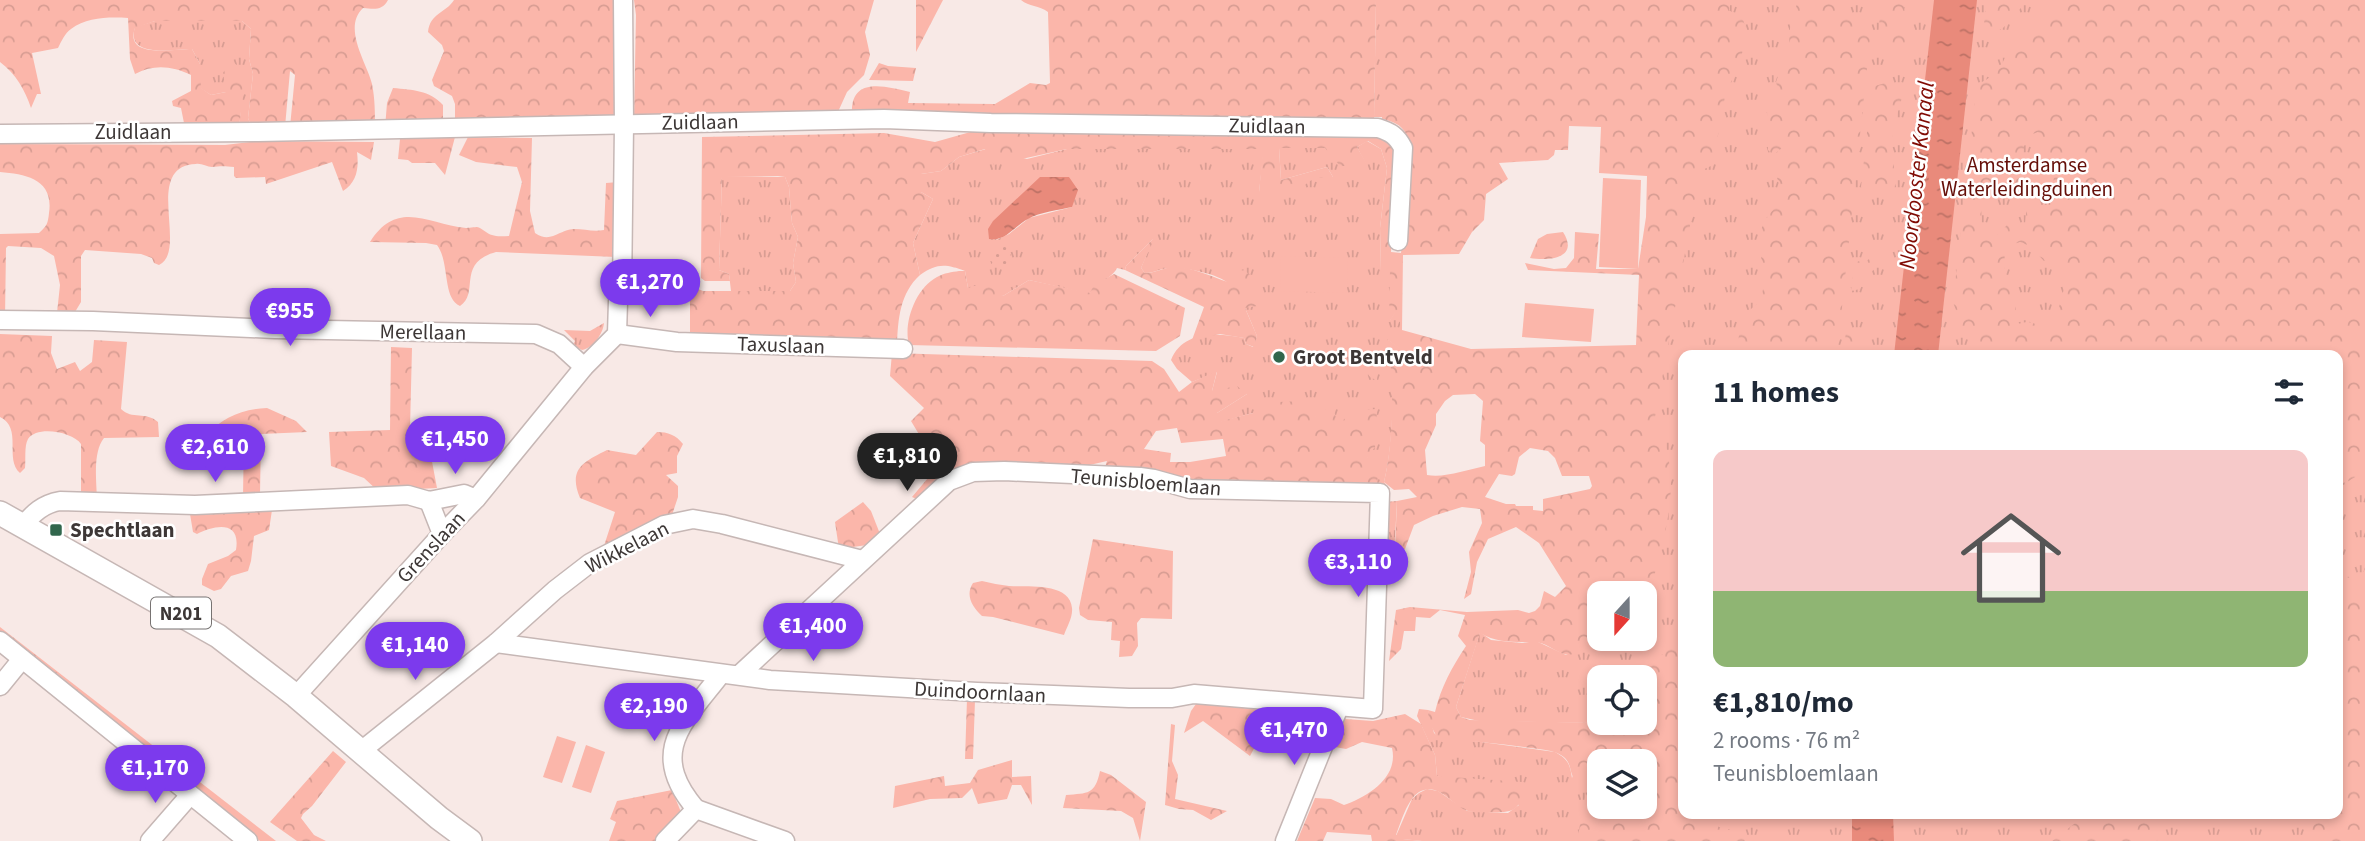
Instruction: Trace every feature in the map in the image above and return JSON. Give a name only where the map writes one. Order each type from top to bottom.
[{"type":"main road","name":"N201","points":[[0,513],[189,617],[236,648],[470,841]]},
{"type":"street","points":[[617,334],[618,301],[622,293],[623,0]]},
{"type":"street","name":"Zuidlaan","points":[[0,134],[884,119],[1378,128],[1397,137],[1403,148],[1398,241]]},
{"type":"street","name":"Merellaan","points":[[0,320],[536,334],[559,344],[584,367]]},
{"type":"street","name":"Taxuslaan","points":[[617,334],[677,342],[903,349]]},
{"type":"street","name":"Grenslaan","points":[[296,696],[476,499],[584,367],[617,334]]},
{"type":"street","name":"Teunisbloemlaan","points":[[696,809],[681,791],[671,760],[673,746],[686,719],[730,675],[949,481],[973,472],[1154,478],[1169,485],[1190,489],[1380,493],[1382,709]]},
{"type":"street","points":[[23,526],[45,505],[60,501],[195,505],[408,495],[429,501],[464,494],[476,499]]},
{"type":"street","points":[[429,501],[442,534]]},
{"type":"street","name":"Wikkelaan","points":[[354,744],[370,742],[496,643],[555,590],[590,563],[664,525],[692,519],[722,524],[862,560]]},
{"type":"street","points":[[0,641],[248,841]]},
{"type":"street","name":"Duindoornlaan","points":[[496,643],[797,682],[990,693],[1166,699],[1194,694],[1382,709]]},
{"type":"street","points":[[0,686],[22,659]]},
{"type":"street","points":[[1285,841],[1339,707]]},
{"type":"street","points":[[150,841],[190,795]]},
{"type":"street","points":[[665,841],[696,809],[785,841]]},
{"type":"green space","points":[[0,0],[388,0],[380,8],[363,8],[355,25],[358,46],[372,84],[375,128],[290,127],[295,75],[290,71],[285,127],[252,128],[248,118],[253,74],[249,59],[251,29],[242,21],[155,21],[135,28],[134,38],[143,48],[153,50],[192,49],[200,64],[201,88],[211,95],[226,92],[223,73],[231,60],[241,73],[242,81],[239,127],[190,126],[184,123],[181,108],[173,106],[172,101],[191,91],[191,75],[163,67],[135,74],[130,59],[128,18],[84,22],[69,31],[58,48],[32,53],[41,94],[37,94],[31,108],[19,83],[0,62]]},
{"type":"green space","points":[[454,0],[618,0],[616,119],[455,126],[455,104],[452,96],[434,86],[432,80],[444,51],[442,45],[428,32],[435,17]]},
{"type":"green space","points":[[634,0],[874,0],[865,32],[870,55],[864,75],[847,92],[837,114],[634,119]]},
{"type":"green space","points":[[916,0],[943,0],[916,52]]},
{"type":"green space","points":[[1021,0],[1376,0],[1374,122],[852,114],[857,94],[871,86],[910,92],[908,103],[995,104],[1030,83],[1050,83],[1048,12]]},
{"type":"green space","points":[[1376,0],[1387,0],[1386,117],[1374,117]]},
{"type":"green space","points":[[1385,0],[1731,0],[1729,10],[1743,20],[1747,31],[1739,67],[1726,91],[1714,157],[1711,166],[1700,171],[1655,417],[1666,447],[1671,488],[1665,533],[1653,577],[1651,581],[1587,581],[1587,646],[1570,655],[1537,642],[1499,640],[1480,633],[1456,707],[1461,717],[1470,720],[1587,723],[1587,735],[1657,735],[1657,665],[1639,665],[1655,660],[1678,638],[1678,819],[1716,819],[1714,822],[1719,827],[1741,832],[1745,841],[1577,841],[1587,786],[1575,780],[1564,757],[1540,749],[1438,739],[1429,722],[1428,710],[1435,712],[1447,678],[1466,646],[1458,636],[1465,615],[1440,610],[1430,618],[1416,617],[1415,631],[1404,631],[1401,649],[1389,661],[1396,610],[1410,607],[1467,612],[1518,610],[1529,613],[1540,606],[1544,591],[1555,597],[1566,586],[1539,543],[1516,527],[1488,539],[1477,562],[1471,594],[1464,599],[1471,572],[1469,552],[1482,523],[1480,509],[1462,507],[1433,516],[1414,525],[1405,549],[1398,552],[1395,549],[1397,501],[1417,497],[1409,489],[1394,490],[1384,482],[1392,410],[1387,339],[1400,348],[1400,306],[1389,322],[1390,270],[1381,272],[1380,228],[1387,168],[1381,149],[1368,141],[1357,147],[1368,166],[1340,166],[1325,148],[1279,148],[1281,180],[1327,167],[1333,177],[1314,178],[1293,194],[1259,192],[1263,149],[1067,149],[994,165],[985,149],[959,157],[941,171],[921,174],[921,192],[933,199],[913,243],[920,275],[904,298],[899,316],[897,345],[690,338],[690,286],[703,291],[790,291],[796,282],[793,263],[798,237],[792,223],[789,187],[785,177],[778,176],[722,177],[719,270],[729,274],[730,281],[705,281],[701,278],[702,137],[884,133],[935,142],[974,131],[1389,136],[1398,150],[1391,252],[1401,253],[1410,151],[1406,133],[1399,126],[1382,119]],"holes":[[[1569,126],[1601,127],[1599,173],[1647,176],[1646,217],[1638,269],[1596,269],[1599,234],[1575,232],[1574,258],[1566,268],[1554,269],[1525,263],[1528,270],[1639,275],[1636,345],[1471,349],[1402,330],[1403,255],[1459,254],[1472,232],[1484,220],[1486,194],[1508,179],[1499,163],[1548,160],[1555,150],[1568,150]],[[1475,394],[1483,401],[1480,441],[1485,445],[1485,466],[1448,475],[1427,475],[1425,450],[1436,425],[1436,414],[1445,401],[1453,395]],[[1530,448],[1548,451],[1555,458],[1562,476],[1589,476],[1592,486],[1590,489],[1543,499],[1543,511],[1533,510],[1533,506],[1516,506],[1485,497],[1499,474],[1515,474],[1519,457]]]},
{"type":"green space","name":"Amsterdamse Waterleidingduinen","points":[[1720,0],[2365,0],[2365,841],[1422,841],[1396,836],[1412,799],[1427,789],[1438,791],[1467,811],[1508,813],[1519,805],[1437,776],[1435,755],[1417,716],[1419,709],[1428,710],[1434,733],[1442,739],[1555,752],[1568,762],[1572,778],[1587,735],[1657,735],[1657,665],[1587,665],[1587,723],[1479,721],[1461,717],[1456,707],[1480,632],[1491,640],[1522,643],[1536,641],[1566,655],[1587,644],[1587,651],[1657,651],[1657,581],[1616,581]]},
{"type":"green space","points":[[1798,0],[1822,1],[1841,6],[1848,11],[1870,39],[1838,350],[1737,350],[1742,322],[1757,304],[1763,289],[1761,231],[1781,196],[1777,178],[1785,150],[1782,148],[1773,155],[1768,150],[1767,111],[1777,105],[1780,97],[1776,82],[1789,45],[1790,28]]},
{"type":"green space","points":[[1881,0],[1904,0],[1911,45],[1908,60],[1903,63],[1878,40]]},
{"type":"green space","points":[[1987,0],[2028,0],[2003,28],[1982,40]]},
{"type":"green space","points":[[2055,0],[2365,0],[2365,471],[2343,483],[2343,350],[1973,350],[1953,302],[1977,84],[1999,69],[2019,31],[2032,29],[2049,16]],"holes":[[[2038,132],[2054,165],[2051,206],[2027,205],[2025,224],[2007,225],[1992,240],[1982,233],[1981,201],[2004,195],[2026,178],[2023,152],[2027,136]],[[2020,242],[2030,246],[2044,261],[2056,262],[2067,258],[2065,285],[2050,340],[2037,325],[2029,322],[2018,324],[2005,268],[2004,259],[2011,246]]]},
{"type":"green space","points":[[155,21],[242,21],[251,29],[249,59],[253,74],[248,118],[252,128],[239,127],[241,108],[226,79],[226,92],[211,95],[200,88],[200,64],[192,49],[153,50],[137,44],[134,37],[135,27]]},
{"type":"green space","points":[[879,63],[916,68],[913,81],[869,80]]},
{"type":"green space","points":[[1888,82],[1898,84],[1903,91],[1892,139],[1894,192],[1892,199],[1888,200],[1861,187],[1872,87]]},
{"type":"green space","points":[[393,88],[420,92],[438,100],[443,105],[443,127],[385,128],[387,103]]},
{"type":"green space","points":[[455,137],[445,175],[435,163],[412,163],[398,159],[400,139]]},
{"type":"green space","points":[[468,137],[532,138],[530,211],[535,233],[541,236],[550,237],[574,229],[604,230],[606,183],[619,182],[616,257],[496,252],[476,263],[466,300],[460,306],[454,302],[448,288],[444,261],[437,245],[370,242],[381,229],[403,217],[466,228],[477,227],[494,236],[509,236],[522,182],[517,167],[476,162],[459,155]]},
{"type":"green space","points":[[258,141],[374,142],[371,160],[357,152],[356,174],[343,191],[332,162],[266,184],[265,177],[236,178],[234,167],[198,164],[180,168],[172,179],[168,193],[170,244],[167,257],[159,265],[154,263],[152,258],[141,254],[85,250],[81,256],[81,302],[75,312],[57,313],[60,285],[54,256],[41,248],[8,246],[5,319],[0,319],[0,234],[39,233],[48,222],[49,202],[43,186],[36,181],[29,177],[0,172],[0,144],[225,145]]},
{"type":"green space","points":[[1367,141],[1381,149],[1387,168],[1380,228],[1381,271],[1390,269],[1390,320],[1400,304],[1400,349],[1388,340],[1392,372],[1392,411],[1390,450],[1384,482],[1390,489],[1373,489],[1367,457],[1337,426],[1316,417],[1253,413],[1217,423],[1217,413],[1247,394],[1212,391],[1217,372],[1192,382],[1171,360],[1184,343],[1203,336],[1244,338],[1246,344],[1253,347],[1257,336],[1237,294],[1223,280],[1201,272],[1177,268],[1145,273],[1141,268],[1153,239],[1125,270],[1117,268],[1090,294],[1029,280],[1003,296],[968,288],[965,271],[947,266],[932,268],[920,275],[913,243],[933,199],[921,192],[921,174],[941,171],[959,157],[986,149],[1027,159],[1067,149],[1264,148],[1259,192],[1314,177],[1333,177],[1327,167],[1281,180],[1279,148],[1325,148],[1367,166],[1357,147]],"holes":[[[1069,177],[1072,207],[1029,218],[1009,234],[996,240]]]},
{"type":"green space","points":[[722,176],[785,177],[789,187],[792,223],[798,237],[793,263],[796,282],[790,291],[731,291],[729,274],[719,270]]},
{"type":"green space","points":[[1603,178],[1641,180],[1638,269],[1599,267]]},
{"type":"green space","points":[[1563,232],[1568,248],[1565,253],[1553,258],[1530,258],[1538,239],[1547,234]]},
{"type":"green space","points":[[1155,237],[1141,268],[1145,273],[1175,267],[1190,269],[1228,282],[1243,270],[1254,277],[1257,306],[1245,308],[1257,336],[1254,347],[1246,344],[1244,338],[1220,334],[1192,340],[1204,307],[1125,270]]},
{"type":"green space","points":[[1005,246],[1011,254],[1005,267],[992,266],[990,260],[995,247]]},
{"type":"green space","points":[[1874,255],[1881,256],[1880,264],[1869,274],[1860,289],[1851,291],[1854,260],[1864,263]]},
{"type":"green space","points":[[1281,256],[1348,258],[1347,293],[1280,291]]},
{"type":"green space","points":[[965,271],[968,288],[984,283],[1003,296],[1029,280],[1090,293],[1094,285],[1114,274],[1185,308],[1180,336],[1156,351],[909,345],[908,326],[917,297],[937,277]]},
{"type":"green space","points":[[1525,303],[1594,309],[1591,342],[1522,337]]},
{"type":"green space","points":[[604,323],[597,340],[582,350],[573,345],[575,341],[564,330],[590,331]]},
{"type":"green space","points":[[1846,328],[1859,332],[1858,343],[1862,350],[1844,350]]},
{"type":"green space","points":[[0,334],[52,336],[51,353],[57,369],[75,362],[80,371],[92,362],[94,340],[127,342],[121,409],[158,422],[159,437],[104,438],[97,460],[97,501],[81,502],[81,444],[71,436],[47,431],[33,435],[26,445],[25,468],[20,473],[15,467],[11,428],[0,417]]},
{"type":"green space","points":[[391,347],[412,348],[410,429],[431,429],[430,451],[437,488],[378,491],[364,478],[331,466],[329,432],[390,430]]},
{"type":"green space","points":[[892,353],[1152,361],[1164,369],[1179,392],[1192,382],[1217,371],[1212,391],[1237,386],[1247,394],[1217,413],[1218,422],[1253,413],[1275,413],[1278,402],[1305,401],[1316,417],[1332,404],[1338,425],[1354,410],[1377,409],[1375,447],[1367,457],[1380,466],[1377,482],[1373,489],[1201,482],[1137,468],[1104,470],[1107,461],[1072,469],[1003,467],[919,500],[912,497],[938,466],[911,421],[924,408],[890,376]],"holes":[[[1177,428],[1181,443],[1223,439],[1226,456],[1190,462],[1170,462],[1171,453],[1144,449],[1156,431]]]},
{"type":"green space","points":[[1378,357],[1377,381],[1369,376],[1365,367],[1369,359]]},
{"type":"green space","points":[[267,408],[296,421],[307,432],[261,434],[260,495],[243,496],[244,435],[205,436],[218,424],[233,416],[249,410]]},
{"type":"green space","points":[[657,432],[672,435],[683,444],[677,456],[677,473],[666,475],[678,486],[678,497],[671,518],[602,552],[615,512],[580,498],[577,473],[591,458],[607,450],[636,455]]},
{"type":"green space","points":[[1397,501],[1394,558],[1384,558],[1385,502]]},
{"type":"green space","points":[[863,502],[871,511],[882,539],[874,544],[839,549],[835,522]]},
{"type":"green space","points":[[272,510],[269,530],[254,536],[248,571],[231,576],[221,589],[214,591],[202,585],[208,564],[236,550],[235,534],[231,529],[219,527],[197,534],[193,532],[190,514]]},
{"type":"green space","points":[[1093,539],[1173,551],[1172,619],[1141,618],[1137,623],[1138,646],[1132,656],[1119,657],[1120,641],[1111,640],[1112,622],[1088,620],[1080,615],[1079,608]]},
{"type":"green space","points":[[2365,569],[2365,841],[2321,841],[2310,832],[2314,819],[2343,819],[2343,572],[2357,584]]},
{"type":"green space","points":[[982,581],[1047,588],[1064,594],[1072,611],[1064,635],[982,616],[973,605],[970,592],[973,583]]},
{"type":"green space","points":[[0,627],[276,841],[260,841],[0,638]]},
{"type":"green space","points":[[967,699],[975,700],[973,759],[965,759]]},
{"type":"green space","points":[[1196,704],[1321,717],[1314,730],[1265,728],[1250,756],[1203,721],[1184,733]]},
{"type":"green space","points":[[1405,714],[1421,724],[1435,755],[1437,776],[1522,782],[1521,799],[1516,808],[1506,812],[1471,812],[1439,792],[1426,789],[1411,800],[1396,835],[1402,835],[1403,839],[1422,841],[1372,841],[1371,835],[1327,832],[1323,841],[1297,841],[1315,798],[1331,799],[1344,805],[1379,785],[1391,768],[1392,748],[1362,742],[1346,749],[1335,747],[1345,719],[1373,721]]},
{"type":"green space","points":[[1171,724],[1175,725],[1172,761],[1178,775],[1175,799],[1227,811],[1211,820],[1193,810],[1165,805]]},
{"type":"green space","points":[[557,736],[576,742],[562,783],[543,777]]},
{"type":"green space","points":[[586,745],[605,752],[591,793],[572,787]]},
{"type":"green space","points":[[333,751],[346,762],[301,818],[314,835],[326,841],[297,841],[270,822]]},
{"type":"green space","points":[[1012,760],[1012,777],[1031,776],[1032,805],[1021,785],[1012,785],[1007,799],[978,804],[972,788],[962,798],[930,799],[893,808],[895,786],[944,776],[945,786],[970,783],[978,770]]},
{"type":"green space","points":[[1100,771],[1111,775],[1146,802],[1140,841],[1133,818],[1121,811],[1063,808],[1066,795],[1085,793],[1093,789]]},
{"type":"green space","points":[[672,790],[683,817],[658,841],[609,841],[616,822],[610,819],[617,801]]},
{"type":"green space","points":[[2081,819],[2172,819],[2164,820],[2157,841],[2052,841]]},
{"type":"water","name":"Noordooster Kanaal","points":[[1934,0],[1977,0],[1939,350],[1895,350]]},
{"type":"water","points":[[1040,177],[1069,177],[1078,190],[1072,207],[1033,217],[1005,236],[989,239],[988,229],[993,221]]},
{"type":"water","points":[[1852,819],[1893,819],[1894,841],[1852,841]]},
{"type":"place","name":"Groot Bentveld","points":[[1279,357]]},
{"type":"place","name":"Spechtlaan","points":[[56,530]]}]
